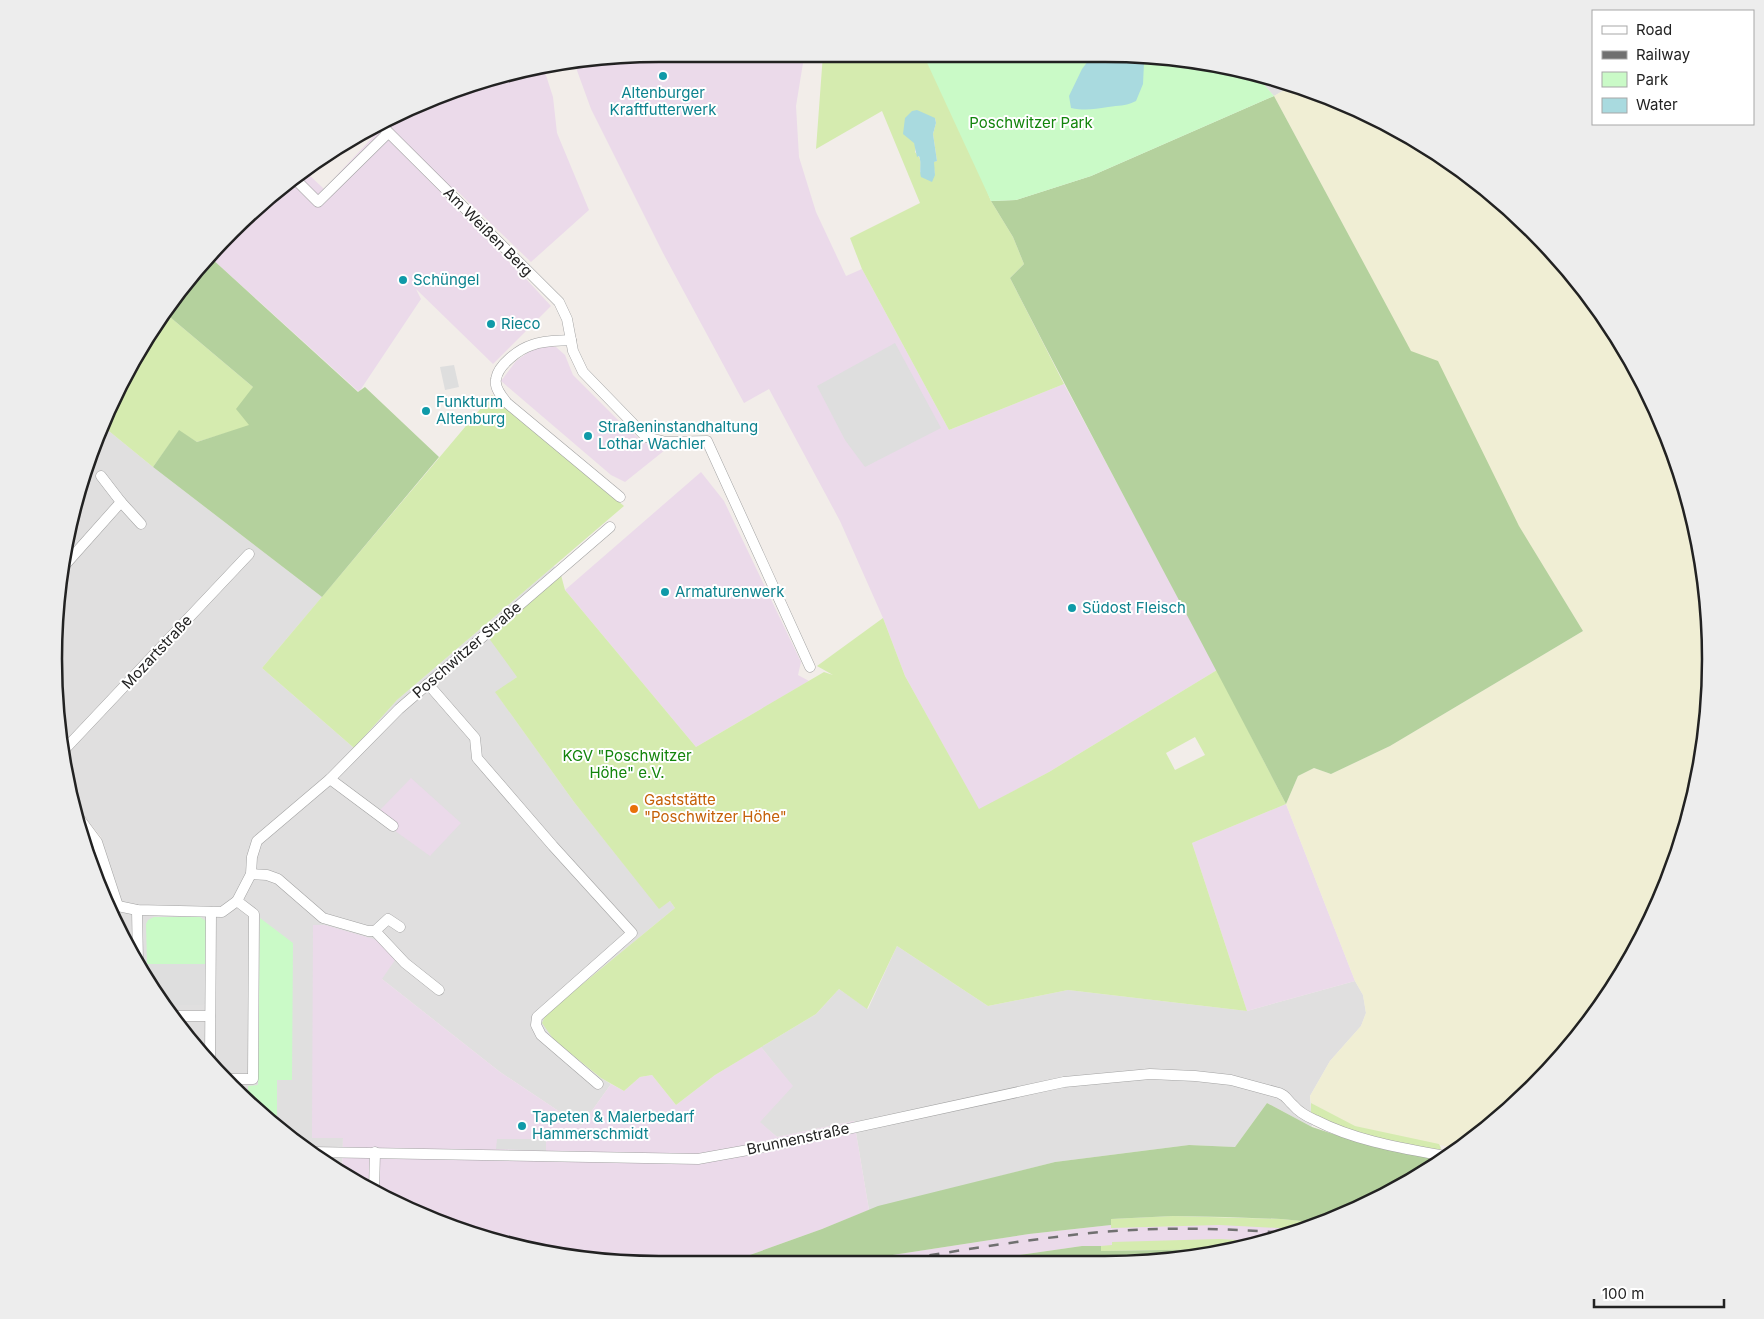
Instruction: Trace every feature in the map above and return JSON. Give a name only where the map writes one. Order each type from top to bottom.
[{"type":"street","name":"Am Weißen Berg","points":[[385,129],[559,302],[567,319],[573,351],[583,372],[646,436],[666,442],[707,441],[810,667]]},
{"type":"street","name":"Am Weißen Berg","points":[[299,183],[318,202],[384,130]]},
{"type":"street","points":[[571,340],[548,341],[523,348],[506,361],[500,371],[496,379],[499,394],[507,403],[620,497]]},
{"type":"street","points":[[101,476],[141,524]]},
{"type":"street","points":[[72,557],[121,502]]},
{"type":"street","name":"Poschwitzer Straße","points":[[237,901],[250,874],[252,857],[258,840],[330,779],[399,709],[610,527]]},
{"type":"street","name":"Mozartstraße","points":[[69,745],[248,554]]},
{"type":"street","points":[[428,684],[475,738],[477,758],[632,933],[537,1017],[536,1025],[541,1035],[598,1084]]},
{"type":"street","points":[[330,779],[393,826]]},
{"type":"street","points":[[88,829],[97,842],[109,890]]},
{"type":"street","points":[[250,874],[267,875],[278,879],[323,918],[368,931],[375,931],[388,919],[400,927]]},
{"type":"street","points":[[117,907],[137,910],[222,912],[237,901],[254,914],[253,1079],[234,1079]]},
{"type":"street","points":[[137,910],[138,950]]},
{"type":"street","points":[[210,912],[210,1052]]},
{"type":"street","points":[[375,931],[405,964],[439,990]]},
{"type":"street","points":[[181,1016],[210,1016]]},
{"type":"street","name":"Brunnenstraße","points":[[322,1152],[698,1159],[765,1147],[1064,1082],[1150,1074],[1231,1080],[1279,1093],[1286,1096],[1293,1106],[1314,1120],[1349,1135],[1387,1145],[1438,1155]]},
{"type":"street","points":[[374,1184],[375,1152]]},
{"type":"shaded area","points":[[660,62],[803,62],[796,106],[799,157],[816,212],[846,276],[862,269],[949,430],[1064,384],[1217,670],[1049,772],[979,810],[905,676],[883,618],[840,521],[769,389],[744,403],[663,253],[591,109],[576,69]]},
{"type":"shaded area","points":[[545,74],[553,97],[557,133],[589,210],[531,262],[453,187],[442,194],[551,306],[493,364],[416,289],[421,299],[359,392],[215,262],[237,237],[310,176],[324,189],[372,138],[395,124],[468,94]]},
{"type":"shaded area","points":[[1264,84],[1284,90],[1274,96]]},
{"type":"shaded area","points":[[1284,90],[1296,94],[1369,124],[1403,142],[1468,186],[1527,237],[1578,296],[1622,361],[1640,395],[1670,468],[1690,543],[1700,620],[1702,660],[1700,699],[1690,776],[1670,851],[1656,888],[1622,958],[1578,1023],[1527,1082],[1468,1133],[1449,1147],[1354,1126],[1311,1103],[1310,1096],[1330,1061],[1361,1026],[1366,1013],[1363,995],[1355,981],[1286,804],[1298,776],[1314,768],[1331,774],[1390,746],[1583,631],[1411,352],[1274,96]]},
{"type":"shaded area","points":[[895,343],[941,428],[865,467],[845,440],[817,386]]},
{"type":"shaded area","points":[[543,345],[556,347],[565,355],[573,375],[643,442],[665,450],[625,482],[611,475],[501,381],[516,361]]},
{"type":"shaded area","points":[[454,365],[459,387],[445,390],[440,367]]},
{"type":"shaded area","points":[[108,430],[322,597],[262,668],[354,748],[397,700],[554,566],[561,575],[517,677],[496,693],[574,802],[659,908],[670,901],[675,908],[546,1014],[554,1040],[611,1084],[581,1126],[500,1072],[382,979],[377,940],[312,1138],[343,1138],[342,1165],[296,1133],[237,1082],[186,1023],[142,958],[124,924],[118,912],[123,910],[101,837],[83,815],[74,776],[64,699],[62,660],[64,620],[74,543],[94,468]]},
{"type":"shaded area","points":[[701,472],[724,501],[801,662],[798,675],[809,681],[696,747],[565,590]]},
{"type":"shaded area","points":[[411,778],[461,823],[430,856],[391,828],[380,810]]},
{"type":"shaded area","points":[[1286,804],[1355,981],[1247,1011],[1192,843]]},
{"type":"shaded area","points":[[313,925],[325,925],[377,940],[395,960],[382,979],[500,1072],[581,1126],[611,1084],[624,1091],[640,1077],[652,1075],[676,1105],[715,1075],[761,1047],[793,1086],[760,1122],[777,1137],[854,1121],[869,1210],[747,1256],[620,1255],[582,1251],[543,1245],[505,1236],[431,1211],[395,1195],[342,1165],[343,1138],[312,1138]]},
{"type":"shaded area","points":[[897,946],[988,1006],[1068,990],[1247,1011],[1355,981],[1363,995],[1366,1013],[1361,1026],[1330,1061],[1310,1096],[1312,1127],[1267,1103],[1235,1147],[1189,1145],[1055,1162],[869,1210],[854,1121],[777,1137],[759,1122],[792,1086],[761,1047],[816,1014],[839,989],[868,1009]]},
{"type":"shaded area","points":[[147,964],[206,964],[205,1004],[173,1005]]},
{"type":"shaded area","points":[[497,1139],[546,1139],[546,1151],[496,1149]]},
{"type":"shaded area","points":[[1301,1223],[1259,1236],[1198,1248],[1082,1246],[1012,1256],[886,1256],[1029,1234],[1111,1225]]},
{"type":"green space","points":[[822,62],[934,62],[991,201],[1013,237],[1024,264],[1010,278],[1064,384],[949,430],[862,269],[850,238],[920,203],[882,111],[816,149]],"holes":[[[935,118],[936,123],[933,134],[937,161],[933,162],[935,175],[920,172],[920,162],[915,152],[914,142]]]},
{"type":"green space","name":"Poschwitzer Park","points":[[927,62],[1104,62],[1144,64],[1221,74],[1259,83],[1264,84],[1274,96],[1091,176],[1016,200],[991,201]]},
{"type":"green space","points":[[1274,96],[1411,351],[1438,361],[1519,526],[1583,631],[1390,746],[1331,774],[1314,768],[1298,776],[1286,804],[1010,278],[1024,264],[1013,237],[991,201],[1016,200],[1091,176]]},
{"type":"green space","points":[[215,262],[358,392],[365,387],[439,457],[322,597],[153,467],[179,430],[197,442],[249,425],[236,409],[253,387],[171,318]]},
{"type":"green space","points":[[171,318],[253,387],[249,426],[197,442],[179,431],[153,467],[108,430],[142,361]]},
{"type":"green space","points":[[492,395],[624,506],[397,700],[354,748],[262,668]]},
{"type":"green space","name":"KGV \"Poschwitzer Höhe\" e.V.","points":[[561,575],[565,590],[696,747],[824,672],[833,675],[817,666],[883,618],[905,676],[979,809],[1049,772],[1217,670],[1286,804],[1192,843],[1247,1011],[1068,990],[988,1006],[897,946],[867,1009],[839,989],[816,1014],[715,1075],[676,1105],[652,1075],[640,1077],[624,1091],[601,1078],[554,1040],[542,1023],[546,1014],[675,908],[670,901],[659,909],[574,802],[495,692],[517,677],[488,637]],"holes":[[[1195,737],[1205,755],[1175,770],[1166,753]]]},
{"type":"green space","points":[[154,917],[200,917],[206,921],[206,964],[147,964],[146,924],[148,920]]},
{"type":"green space","points":[[260,918],[293,943],[292,1080],[277,1080],[277,1117],[248,1092],[248,1086],[258,1085]]},
{"type":"green space","points":[[1267,1103],[1312,1127],[1348,1139],[1434,1158],[1369,1195],[1306,1221],[1173,1216],[1111,1219],[1111,1225],[1029,1234],[886,1256],[747,1256],[822,1229],[878,1206],[1055,1162],[1189,1145],[1235,1147]]},
{"type":"green space","points":[[1311,1103],[1355,1126],[1439,1144],[1441,1148],[1439,1151],[1386,1142],[1311,1116]]},
{"type":"green space","points":[[1173,1216],[1306,1221],[1285,1228],[1219,1225],[1111,1228],[1111,1219]]},
{"type":"green space","points":[[1219,1239],[1241,1240],[1192,1250],[1101,1251],[1101,1246],[1112,1245],[1112,1242]]},
{"type":"green space","points":[[1082,1246],[1101,1246],[1101,1251],[1192,1250],[1144,1255],[1012,1256]]},
{"type":"water","points":[[1087,62],[1144,64],[1143,84],[1136,101],[1125,105],[1094,109],[1071,108],[1069,96]]},
{"type":"water","points":[[917,110],[935,118],[936,123],[933,134],[937,161],[934,162],[935,175],[932,182],[921,177],[920,159],[919,156],[917,157],[914,143],[903,134],[905,118],[912,111]]},
{"type":"railway","points":[[927,1256],[995,1245],[1100,1232],[1146,1229],[1193,1229],[1272,1232]]},
{"type":"place","name":"Altenburger Kraftfutterwerk","points":[[663,76]]},
{"type":"place","name":"Schüngel","points":[[403,280]]},
{"type":"place","name":"Rieco","points":[[491,324]]},
{"type":"place","name":"Funkturm Altenburg","points":[[426,411]]},
{"type":"place","name":"Straßeninstandhaltung Lothar Wachler","points":[[588,436]]},
{"type":"place","name":"Armaturenwerk","points":[[665,592]]},
{"type":"place","name":"Südost Fleisch","points":[[1072,608]]},
{"type":"place","name":"Gaststätte \"Poschwitzer Höhe\"","points":[[634,809]]},
{"type":"place","name":"Tapeten & Malerbedarf Hammerschmidt","points":[[522,1126]]}]
